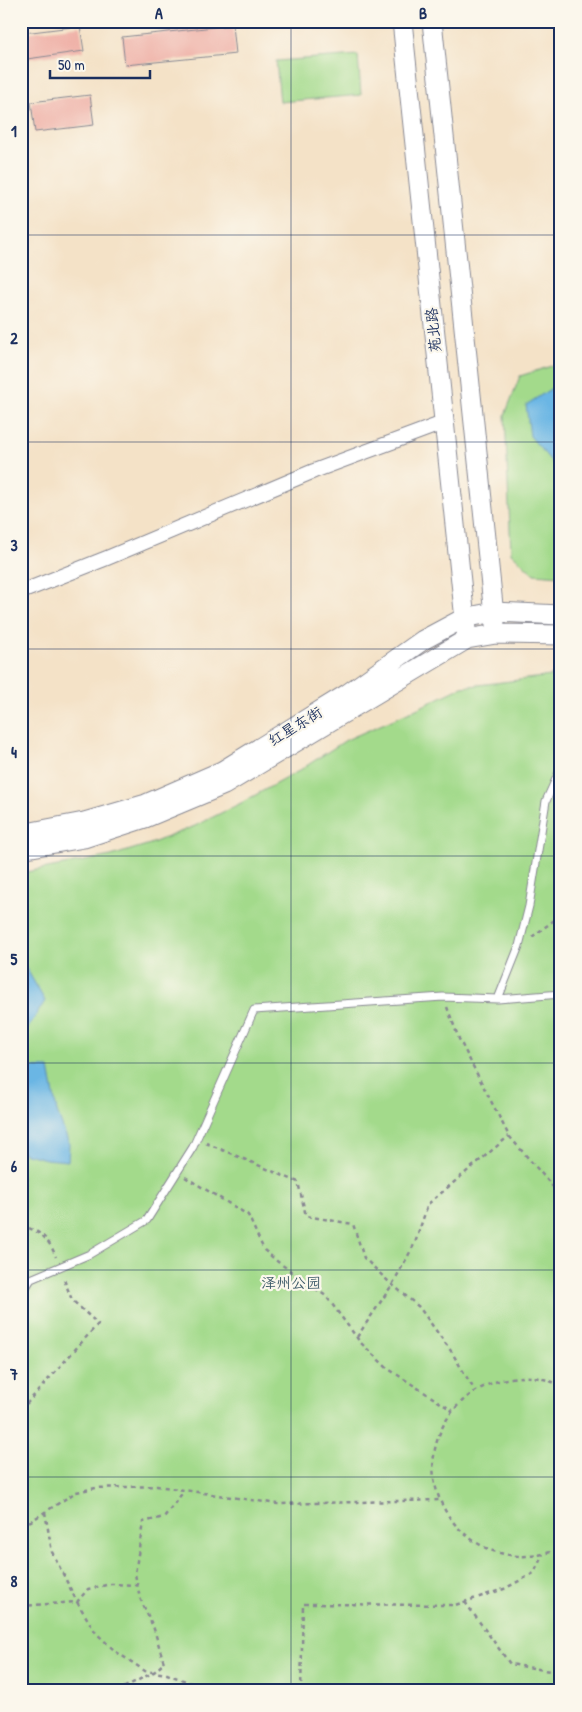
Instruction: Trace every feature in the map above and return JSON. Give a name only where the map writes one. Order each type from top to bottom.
[{"type":"main road","name":"苑北路","points":[[402,21],[467,639]]},
{"type":"main road","name":"苑北路","points":[[432,21],[496,634]]},
{"type":"main road","name":"红星东街","points":[[21,834],[84,822],[146,804],[222,771],[347,694],[423,640],[464,618],[494,612],[561,615]]},
{"type":"main road","name":"红星东街","points":[[21,849],[93,835],[145,818],[224,785],[467,639],[496,634],[561,635]]},
{"type":"street","points":[[21,592],[314,471],[443,423]]},
{"type":"lane","points":[[498,999],[519,946],[529,906],[546,801],[561,768]]},
{"type":"lane","points":[[21,1295],[31,1279],[90,1254],[147,1220],[196,1139],[254,1010],[443,996],[498,999],[561,994]]},
{"type":"path","points":[[519,946],[561,915]]},
{"type":"path","points":[[443,996],[459,1039],[509,1136],[561,1196]]},
{"type":"path","points":[[357,1337],[392,1285],[415,1243],[428,1204],[509,1136]]},
{"type":"path","points":[[196,1139],[298,1182],[306,1216],[353,1224],[364,1258],[392,1285],[420,1307],[451,1351],[475,1391]]},
{"type":"path","points":[[177,1172],[248,1215],[264,1250],[326,1296],[357,1337],[387,1368],[453,1411]]},
{"type":"path","points":[[21,1226],[36,1229],[52,1247],[72,1300],[98,1324],[21,1410]]},
{"type":"path","points":[[561,1386],[543,1378],[511,1377],[482,1386],[453,1411],[440,1432],[433,1462],[437,1493],[440,1500],[449,1519],[469,1539],[494,1552],[522,1557],[551,1553],[561,1548]]},
{"type":"path","points":[[21,1523],[31,1521],[76,1492],[96,1488],[158,1486],[278,1504],[440,1500]]},
{"type":"path","points":[[117,1691],[154,1672],[164,1663],[154,1629],[140,1598],[135,1574],[143,1522],[164,1517],[184,1490]]},
{"type":"path","points":[[45,1512],[52,1552],[77,1602],[96,1633],[115,1651],[146,1671],[167,1674],[212,1691]]},
{"type":"path","points":[[301,1691],[303,1604],[454,1606],[504,1589],[534,1573],[543,1554]]},
{"type":"path","points":[[21,1606],[77,1602],[88,1589],[111,1584],[137,1585]]},
{"type":"path","points":[[465,1602],[510,1664],[561,1673]]},
{"type":"green space","points":[[358,55],[361,95],[280,102],[276,61]]},
{"type":"green space","points":[[561,363],[561,576],[534,574],[511,553],[505,415],[520,376]]},
{"type":"green space","name":"泽州公园","points":[[561,666],[561,1691],[21,1691],[21,873],[111,856],[150,844],[195,826],[241,803],[297,772],[346,740],[462,687],[551,676]]},
{"type":"water","points":[[561,382],[561,473],[530,436],[526,405]]},
{"type":"water","points":[[21,959],[45,1001],[21,1036]]},
{"type":"water","points":[[21,1067],[49,1068],[57,1112],[69,1144],[68,1161],[46,1159],[23,1153],[21,1149]]},
{"type":"building","points":[[233,25],[236,54],[125,65],[122,37]]},
{"type":"building","points":[[80,26],[84,51],[27,59],[24,33]]},
{"type":"building","points":[[90,95],[94,125],[35,132],[31,102]]}]
